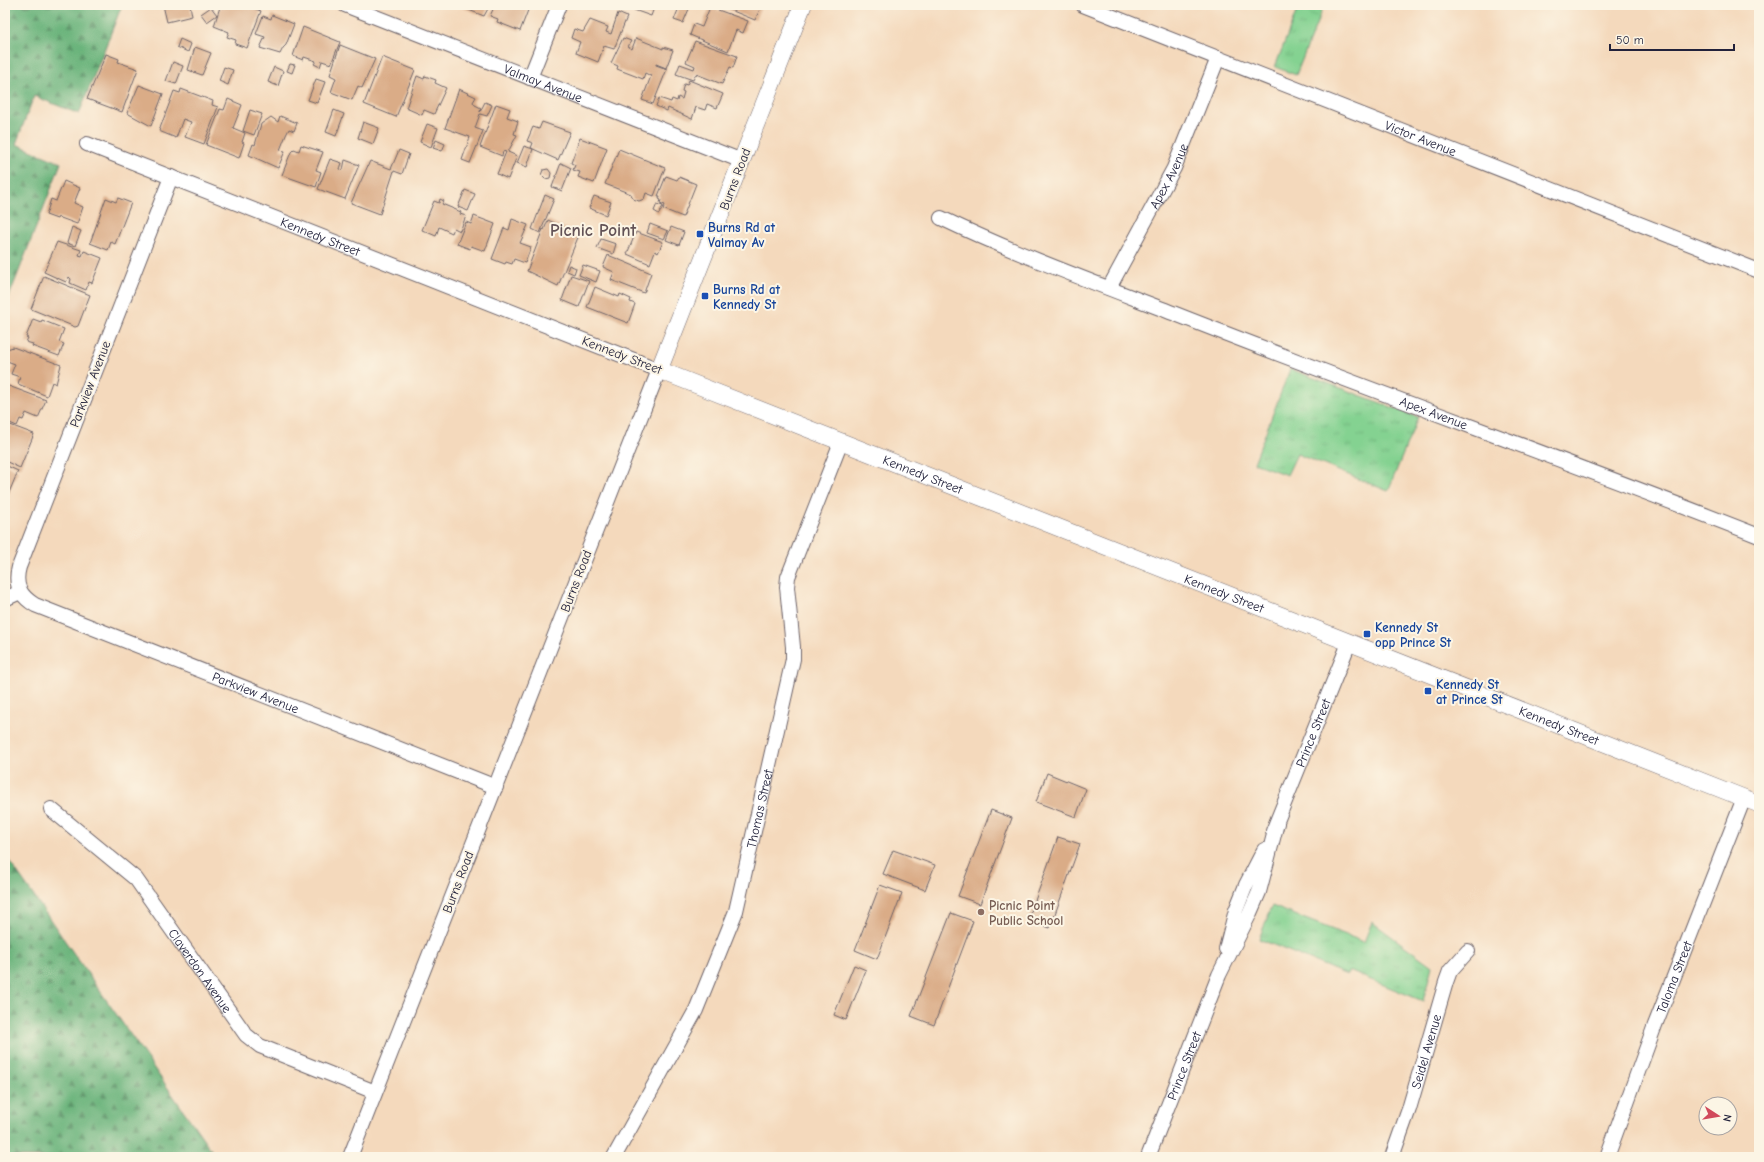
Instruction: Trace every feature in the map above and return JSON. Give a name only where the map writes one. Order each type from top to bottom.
[{"type":"street","name":"Valmay Avenue","points":[[345,5],[742,161]]},
{"type":"street","points":[[530,78],[559,5]]},
{"type":"street","name":"Burns Road","points":[[350,1157],[803,5]]},
{"type":"street","name":"Victor Avenue","points":[[1083,5],[1759,271]]},
{"type":"street","name":"Apex Avenue","points":[[1109,288],[1169,179],[1218,58]]},
{"type":"street","name":"Kennedy Street","points":[[87,144],[1752,801]]},
{"type":"street","name":"Parkview Avenue","points":[[171,177],[19,567],[17,583],[20,592],[26,600],[36,605],[496,787]]},
{"type":"street","name":"Apex Avenue","points":[[941,218],[996,244],[1350,382],[1604,475],[1759,536]]},
{"type":"street","name":"Thomas Street","points":[[614,1157],[701,1000],[740,900],[793,659],[787,587],[788,577],[841,442]]},
{"type":"street","points":[[5,599],[20,592]]},
{"type":"street","name":"Prince Street","points":[[1148,1157],[1219,975],[1236,910],[1246,885],[1277,823],[1349,643]]},
{"type":"street","name":"Taloma Street","points":[[1607,1157],[1655,1025],[1752,801]]},
{"type":"street","name":"Claverdon Avenue","points":[[51,809],[136,879],[242,1030],[253,1042],[270,1051],[375,1092]]},
{"type":"street","name":"Seidel Avenue","points":[[1392,1157],[1409,1109],[1450,971],[1468,951]]},
{"type":"green space","points":[[5,5],[122,5],[79,114],[34,96],[16,144],[61,163],[5,307]]},
{"type":"green space","points":[[1299,5],[1324,5],[1296,75],[1275,67]]},
{"type":"green space","points":[[1290,369],[1418,417],[1388,491],[1297,454],[1287,475],[1254,463]]},
{"type":"green space","points":[[5,855],[216,1157],[5,1157]]},
{"type":"green space","points":[[1272,906],[1364,942],[1372,922],[1432,966],[1423,1001],[1349,971],[1347,975],[1259,939]]},
{"type":"building","points":[[163,5],[190,5],[192,16],[167,22]]},
{"type":"building","points":[[225,5],[245,5],[261,11],[247,48],[235,44],[236,40],[227,37],[229,32],[214,26],[220,7],[223,8]]},
{"type":"building","points":[[456,5],[490,5],[484,16]]},
{"type":"building","points":[[495,5],[530,5],[520,31],[497,22],[498,19],[490,16]]},
{"type":"building","points":[[636,5],[655,5],[651,16],[634,10]]},
{"type":"building","points":[[680,5],[689,9],[683,23],[674,20]]},
{"type":"building","points":[[718,5],[762,5],[755,20]]},
{"type":"building","points":[[211,7],[217,15],[207,22],[201,14]]},
{"type":"building","points":[[710,7],[748,21],[743,33],[736,30],[728,51],[690,35],[694,24],[702,27]]},
{"type":"building","points":[[618,13],[627,17],[614,49],[604,46],[598,62],[576,53],[580,42],[571,38],[574,29],[583,32],[590,20],[608,27],[606,32],[611,34]]},
{"type":"building","points":[[272,15],[294,24],[286,45],[280,54],[260,48],[265,37],[256,34],[263,16],[271,19]]},
{"type":"building","points":[[303,27],[340,42],[331,64],[322,61],[320,67],[314,64],[316,61],[304,57],[303,60],[293,56]]},
{"type":"building","points":[[623,38],[631,41],[628,47],[632,49],[636,38],[663,49],[663,47],[673,50],[666,68],[656,64],[667,69],[653,104],[642,100],[651,76],[645,73],[643,79],[617,69],[618,66],[611,63]]},
{"type":"building","points":[[180,39],[191,44],[188,52],[177,47]]},
{"type":"building","points":[[695,41],[737,56],[733,68],[730,67],[722,84],[696,74],[693,80],[676,74],[680,64],[694,69],[695,66],[686,62]]},
{"type":"building","points":[[340,45],[375,59],[362,88],[358,86],[352,100],[331,92],[336,78],[330,75]]},
{"type":"building","points":[[195,47],[211,53],[202,75],[188,70]]},
{"type":"building","points":[[106,54],[119,59],[118,62],[138,69],[122,112],[87,99]]},
{"type":"building","points":[[382,57],[415,70],[396,117],[364,104]]},
{"type":"building","points":[[173,62],[183,66],[176,84],[166,81]]},
{"type":"building","points":[[290,64],[295,65],[292,73],[287,71]]},
{"type":"building","points":[[224,67],[233,70],[228,85],[219,81]]},
{"type":"building","points":[[274,67],[283,71],[278,86],[268,82]]},
{"type":"building","points":[[417,76],[424,79],[425,76],[436,80],[435,83],[446,88],[434,114],[424,110],[422,115],[406,108]]},
{"type":"building","points":[[316,79],[325,82],[317,103],[308,100]]},
{"type":"building","points":[[689,80],[723,94],[717,108],[707,104],[705,110],[696,107],[692,119],[668,108],[667,111],[656,106],[659,98],[671,102],[672,99],[677,101],[678,97],[682,99],[684,84],[687,85]]},
{"type":"building","points":[[139,85],[163,94],[151,126],[127,113]]},
{"type":"building","points":[[181,89],[213,101],[212,105],[218,107],[204,144],[185,137],[191,122],[183,119],[176,138],[159,131],[174,91],[180,93]]},
{"type":"building","points":[[459,89],[476,97],[473,102],[481,108],[480,112],[485,102],[492,105],[487,116],[480,114],[475,128],[483,131],[470,163],[462,160],[470,137],[445,128]]},
{"type":"building","points":[[228,99],[242,105],[233,128],[245,133],[242,142],[244,143],[239,158],[206,145],[220,109],[224,110]]},
{"type":"building","points":[[496,104],[510,109],[507,117],[518,121],[514,134],[517,135],[508,152],[517,156],[508,179],[497,174],[506,152],[503,151],[502,156],[480,147]]},
{"type":"building","points":[[250,110],[262,114],[254,135],[243,131]]},
{"type":"building","points":[[334,110],[344,114],[336,136],[326,132]]},
{"type":"building","points":[[280,116],[297,123],[294,131],[289,129],[286,135],[280,150],[285,151],[278,168],[249,155],[253,144],[255,145],[261,124],[271,117],[278,122]]},
{"type":"building","points":[[363,122],[379,128],[373,144],[358,138]]},
{"type":"building","points":[[542,122],[570,132],[558,160],[531,148],[533,143],[527,141],[533,127],[539,129]]},
{"type":"building","points":[[427,124],[438,128],[431,147],[420,142]]},
{"type":"building","points":[[580,138],[607,148],[594,183],[578,177],[580,172],[573,170],[575,165],[571,163]]},
{"type":"building","points":[[436,140],[445,144],[442,151],[433,148]]},
{"type":"building","points":[[301,145],[323,152],[316,170],[321,172],[316,187],[282,175],[291,152],[294,149],[299,151]]},
{"type":"building","points":[[524,146],[533,149],[527,167],[517,163]]},
{"type":"building","points":[[619,149],[665,168],[654,196],[646,193],[644,199],[639,201],[633,199],[631,194],[605,184]]},
{"type":"building","points":[[399,150],[409,154],[402,174],[394,171],[380,214],[351,203],[370,161],[391,169]]},
{"type":"building","points":[[330,159],[342,163],[340,169],[343,170],[345,160],[359,165],[345,199],[318,189]]},
{"type":"building","points":[[561,163],[571,168],[562,191],[552,187]]},
{"type":"building","points":[[548,169],[551,173],[550,178],[545,179],[541,175],[543,170]]},
{"type":"building","points":[[666,176],[677,180],[679,177],[696,184],[683,217],[663,209],[665,205],[660,203],[660,196],[658,196]]},
{"type":"building","points":[[64,181],[80,188],[74,203],[83,207],[77,224],[58,217],[57,219],[46,215],[51,199],[56,201]]},
{"type":"building","points":[[465,190],[475,194],[468,211],[458,207]]},
{"type":"building","points":[[545,195],[554,199],[540,233],[532,229]]},
{"type":"building","points":[[594,196],[611,202],[606,215],[589,208]]},
{"type":"building","points":[[106,198],[116,202],[118,198],[131,203],[115,244],[111,242],[108,250],[90,243]]},
{"type":"building","points":[[440,199],[444,201],[442,204],[461,212],[460,214],[466,216],[460,231],[454,228],[452,233],[439,227],[436,236],[422,230],[434,201],[439,203]]},
{"type":"building","points":[[657,204],[663,206],[659,214],[654,211]]},
{"type":"building","points":[[474,216],[495,224],[485,251],[471,246],[470,249],[457,244],[466,222],[471,224]]},
{"type":"building","points":[[512,219],[528,225],[520,243],[531,247],[525,263],[514,259],[512,264],[506,262],[505,264],[492,259],[504,228],[509,230]]},
{"type":"building","points":[[548,220],[579,235],[558,286],[527,271]]},
{"type":"building","points":[[650,224],[668,231],[664,239],[647,233]]},
{"type":"building","points":[[72,227],[81,231],[75,246],[67,243]]},
{"type":"building","points":[[671,227],[684,232],[679,245],[666,240]]},
{"type":"building","points":[[636,232],[663,242],[658,253],[655,251],[650,264],[627,254]]},
{"type":"building","points":[[601,239],[616,244],[613,254],[597,248]]},
{"type":"building","points":[[57,242],[81,250],[79,255],[82,256],[84,251],[102,258],[92,283],[89,282],[86,290],[70,283],[71,279],[69,277],[66,282],[44,272]]},
{"type":"building","points":[[608,255],[651,273],[644,293],[611,280],[614,272],[603,267]]},
{"type":"building","points":[[569,265],[576,268],[574,274],[567,271]]},
{"type":"building","points":[[583,265],[600,271],[596,282],[579,275]]},
{"type":"building","points":[[571,275],[589,281],[579,307],[562,300]]},
{"type":"building","points":[[44,276],[90,295],[78,326],[75,327],[31,309]]},
{"type":"building","points":[[595,287],[619,297],[620,294],[631,299],[630,302],[635,304],[628,323],[587,307]]},
{"type":"building","points":[[33,319],[41,322],[42,320],[64,329],[59,342],[64,344],[59,356],[32,346],[33,344],[26,342],[28,338],[26,337]]},
{"type":"building","points":[[13,347],[61,365],[56,384],[52,382],[47,396],[18,384],[20,377],[11,374],[15,364],[7,361],[5,355],[7,349]]},
{"type":"building","points":[[6,385],[46,400],[38,418],[26,413],[23,420],[20,419],[17,426],[5,421]]},
{"type":"building","points":[[5,423],[34,434],[20,468],[5,461]]},
{"type":"building","points":[[5,465],[18,471],[8,495],[5,493]]},
{"type":"building","points":[[1047,773],[1086,789],[1076,817],[1036,802]]},
{"type":"building","points":[[991,810],[1012,818],[980,904],[958,896]]},
{"type":"building","points":[[1058,837],[1080,844],[1050,928],[1028,920]]},
{"type":"building","points":[[893,850],[935,865],[925,890],[883,874]]},
{"type":"building","points":[[880,885],[902,893],[877,959],[855,950]]},
{"type":"building","points":[[951,913],[973,921],[934,1025],[911,1016]]},
{"type":"building","points":[[854,965],[866,970],[846,1020],[834,1015]]},
{"type":"place","name":"Burns Rd at Valmay Av","points":[[700,234]]},
{"type":"place","name":"Burns Rd at Kennedy St","points":[[705,296]]},
{"type":"place","name":"Kennedy St opp Prince St","points":[[1367,634]]},
{"type":"place","name":"Kennedy St at Prince St","points":[[1428,691]]},
{"type":"place","name":"Picnic Point Public School","points":[[981,912]]},
{"type":"district","name":"Picnic Point","points":[[593,230]]}]
